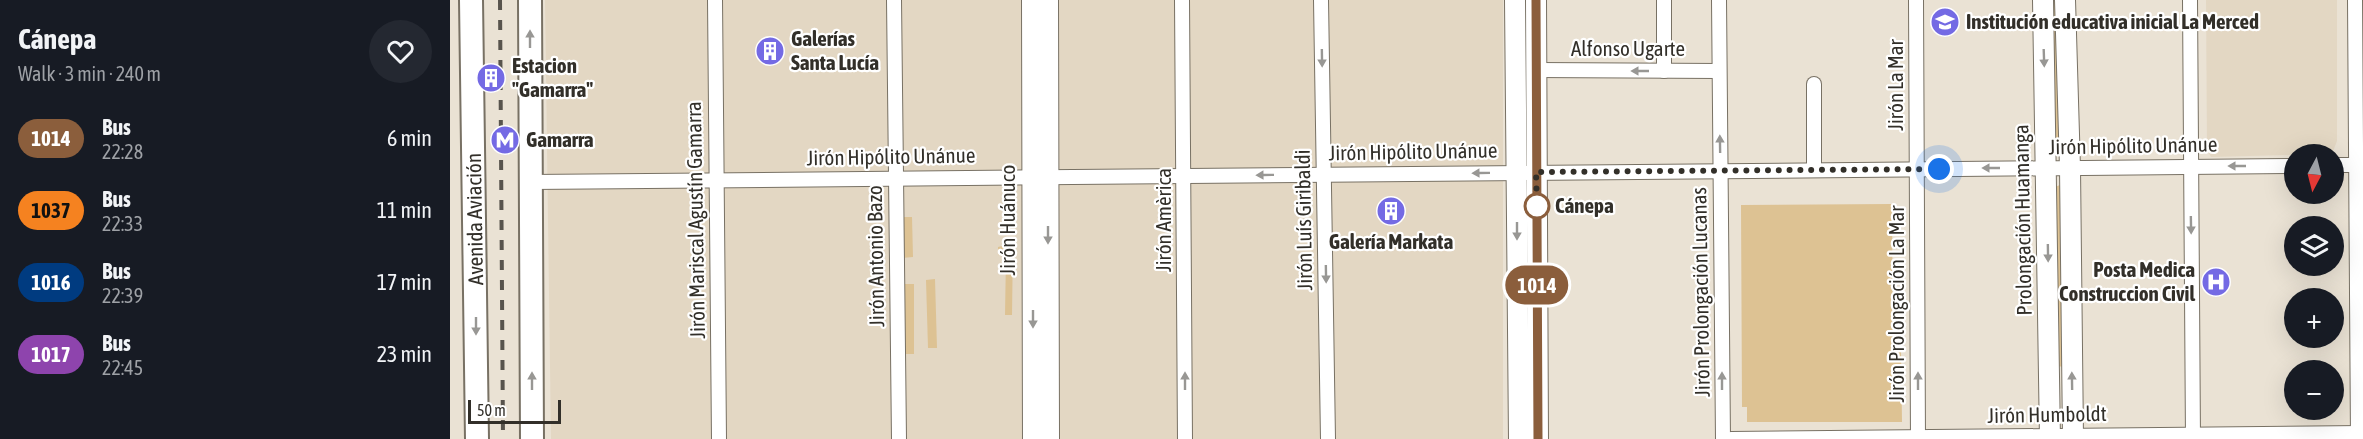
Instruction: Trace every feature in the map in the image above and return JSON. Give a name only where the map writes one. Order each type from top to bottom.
[{"type":"main road","name":"Avenida Aviación","points":[[471,0],[477,439]]},
{"type":"main road","points":[[530,0],[532,439]]},
{"type":"street","name":"Jirón Mariscal Agustín Gamarra","points":[[715,0],[719,439]]},
{"type":"street","name":"Jirón Antonio Bazo","points":[[894,0],[899,439]]},
{"type":"street","name":"Jirón Huánuco","points":[[1032,0],[1049,439]]},
{"type":"street","name":"Jirón Huánuco","points":[[1033,439],[1040,177],[1048,0]]},
{"type":"street","name":"Jirón Amèrica","points":[[1182,0],[1185,439]]},
{"type":"street","name":"Jirón Luís Giribaldi","points":[[1321,0],[1328,439]]},
{"type":"street","points":[[1515,0],[1519,439]]},
{"type":"street","points":[[1536,0],[1538,439]]},
{"type":"street","points":[[1664,0],[1664,71]]},
{"type":"street","name":"Jirón Prolongación Lucanas","points":[[1719,0],[1723,439]]},
{"type":"street","name":"Jirón La Mar","points":[[1916,0],[1917,169]]},
{"type":"street","name":"Prolongación Huamanga","points":[[2043,0],[2050,438]]},
{"type":"street","points":[[2066,0],[2073,438]]},
{"type":"street","points":[[2190,0],[2193,437]]},
{"type":"street","points":[[2355,0],[2360,165],[2360,435]]},
{"type":"street","name":"Alfonso Ugarte","points":[[1536,70],[1719,71]]},
{"type":"street","points":[[1814,84],[1814,170]]},
{"type":"street","points":[[2344,165],[2360,165]]},
{"type":"street","name":"Jirón Hipólito Unánue","points":[[531,182],[2284,166]]},
{"type":"street","name":"Jirón Prolongación La Mar","points":[[1917,169],[1918,438]]},
{"type":"street","name":"Jirón Humboldt","points":[[1731,439],[2360,435]]},
{"type":"shaded area","points":[[545,0],[1503,0],[1503,439],[551,439]]},
{"type":"shaded area","points":[[2052,0],[2066,0],[2068,152],[2055,152]]},
{"type":"shaded area","points":[[2206,0],[2337,0],[2336,144],[2284,144],[2284,155],[2211,157],[2207,150]]},
{"type":"shaded area","points":[[2068,186],[2066,367],[2056,366],[2055,187]]},
{"type":"shaded area","points":[[1892,204],[1893,349],[1901,349],[1902,422],[1747,422],[1747,407],[1742,407],[1741,205]]},
{"type":"shaded area","points":[[901,217],[912,217],[913,257],[902,258]]},
{"type":"shaded area","points":[[1013,243],[1012,315],[1005,315],[1006,256],[998,255],[998,247]]},
{"type":"shaded area","points":[[935,279],[937,348],[928,348],[926,280]]},
{"type":"shaded area","points":[[903,284],[914,284],[914,354],[903,354]]},
{"type":"railway","points":[[500,0],[503,439]]},
{"type":"bus line","name":"1014","points":[[1536,0],[1538,439]]},
{"type":"place","name":"Institución educativa inicial La Merced","points":[[1945,22]]},
{"type":"place","name":"Galerías Santa Lucía","points":[[770,51]]},
{"type":"place","name":"Estacion \"Gamarra\"","points":[[491,78]]},
{"type":"place","name":"Gamarra","points":[[505,140]]},
{"type":"place","name":"Cánepa","points":[[1537,206]]},
{"type":"place","name":"Galería Markata","points":[[1391,211]]},
{"type":"place","name":"Posta Medica Construccion Civil","points":[[2216,282]]},
{"type":"route","points":[[1537,206],[1537,208],[1536,172],[1939,169]]}]
